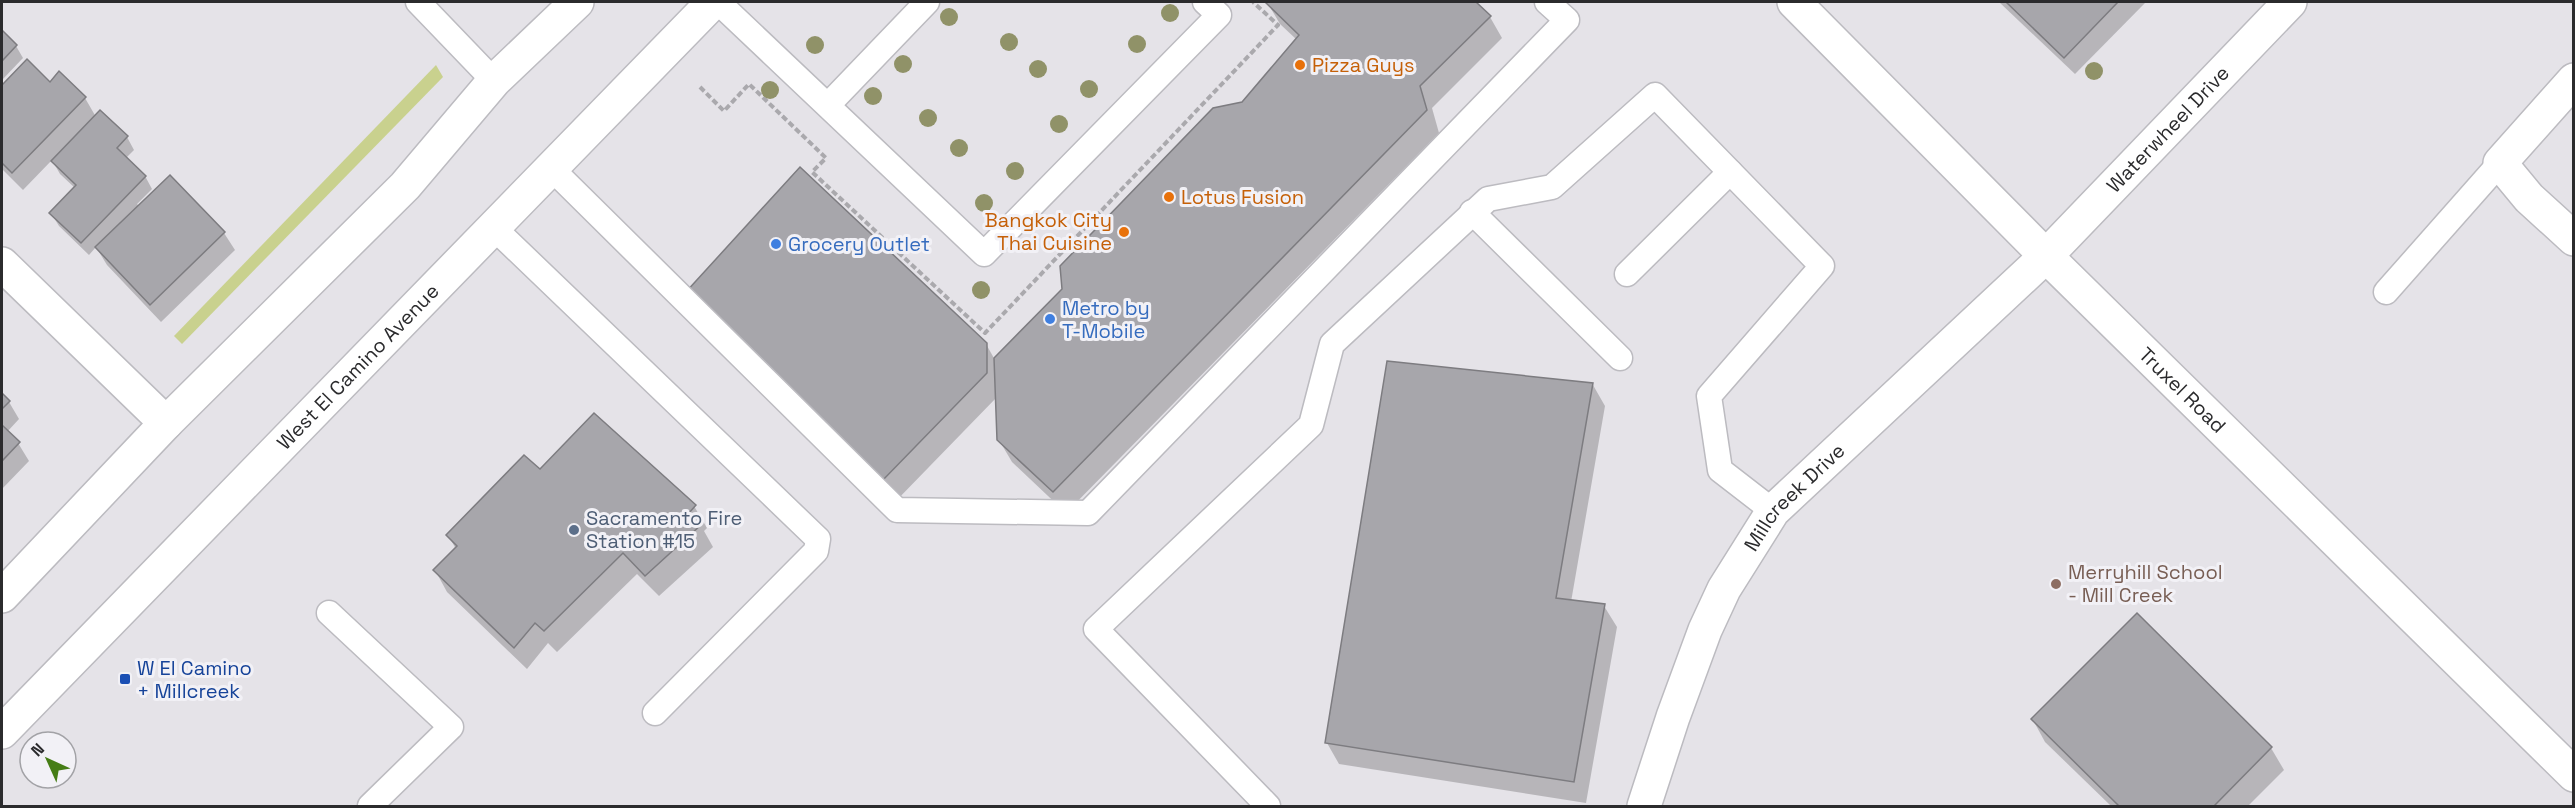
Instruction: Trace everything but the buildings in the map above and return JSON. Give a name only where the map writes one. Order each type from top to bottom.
[{"type":"main road","points":[[2,596],[166,423],[405,186],[494,81],[577,2]]},
{"type":"main road","name":"West El Camino Avenue","points":[[2,732],[713,2]]},
{"type":"main road","name":"Truxel Road","points":[[1794,2],[2046,256],[2574,774]]},
{"type":"main road","name":"Waterwheel Drive","points":[[2046,256],[2290,2]]},
{"type":"main road","points":[[2574,80],[2500,163],[2529,198],[2574,239]]},
{"type":"main road","name":"Millcreek Drive","points":[[1644,807],[1705,630],[1724,590],[1773,511],[2046,256]]},
{"type":"main road","points":[[2,264],[166,423]]},
{"type":"lane","points":[[418,2],[494,81]]},
{"type":"lane","points":[[718,2],[984,254],[1219,15],[1205,2]]},
{"type":"lane","points":[[828,105],[927,2]]},
{"type":"lane","points":[[551,168],[897,510],[1088,513],[1567,20],[1547,2]]},
{"type":"lane","points":[[1268,807],[1096,629],[1311,425],[1332,344],[1488,199],[1552,187],[1655,95],[1822,266],[1709,396],[1720,470],[1773,511]]},
{"type":"lane","points":[[2386,292],[2500,163]]},
{"type":"lane","points":[[1627,274],[1730,172]]},
{"type":"lane","points":[[1472,212],[1620,358]]},
{"type":"lane","points":[[493,227],[818,539],[816,551],[655,713]]},
{"type":"lane","points":[[329,613],[451,727],[370,807]]},
{"type":"path","points":[[700,87],[724,111],[748,84],[826,158],[812,172],[985,333],[1278,25],[1253,2]]},
{"type":"green space","points":[[436,65],[443,77],[182,344],[174,336]]},
{"type":"place","name":"Pizza Guys","points":[[1300,65]]},
{"type":"place","name":"Lotus Fusion","points":[[1169,197]]},
{"type":"place","name":"Bangkok City Thai Cuisine","points":[[1124,232]]},
{"type":"place","name":"Grocery Outlet","points":[[776,244]]},
{"type":"place","name":"Metro by T-Mobile","points":[[1050,319]]},
{"type":"place","name":"Sacramento Fire Station #15","points":[[574,530]]},
{"type":"place","name":"Merryhill School - Mill Creek","points":[[2056,584]]},
{"type":"place","name":"W El Camino + Millcreek","points":[[125,679]]}]
